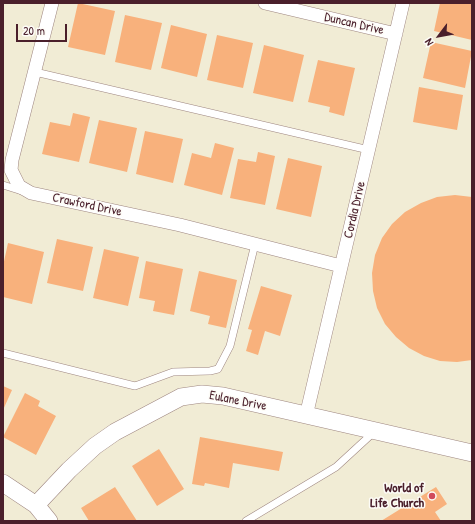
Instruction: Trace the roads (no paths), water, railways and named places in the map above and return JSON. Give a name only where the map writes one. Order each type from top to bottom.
[{"type":"street","name":"Crawford Drive","points":[[52,3],[12,160],[11,170],[19,186],[31,193],[126,213],[341,266]]},
{"type":"street","name":"Duncan Drive","points":[[265,3],[396,34]]},
{"type":"street","name":"Cordia Drive","points":[[306,416],[403,3]]},
{"type":"street","name":"Eulane Drive","points":[[36,506],[69,470],[95,446],[115,432],[181,397],[202,394],[223,396],[374,432],[472,453]]},
{"type":"street","points":[[3,483],[36,506],[49,521]]},
{"type":"lane","points":[[34,72],[369,150]]},
{"type":"lane","points":[[3,185],[31,193]]},
{"type":"lane","points":[[3,353],[135,386],[173,372],[210,371],[218,369],[230,346],[255,244]]},
{"type":"lane","points":[[246,521],[336,467],[374,432]]},
{"type":"place","name":"World of Life Church","points":[[432,496]]}]
